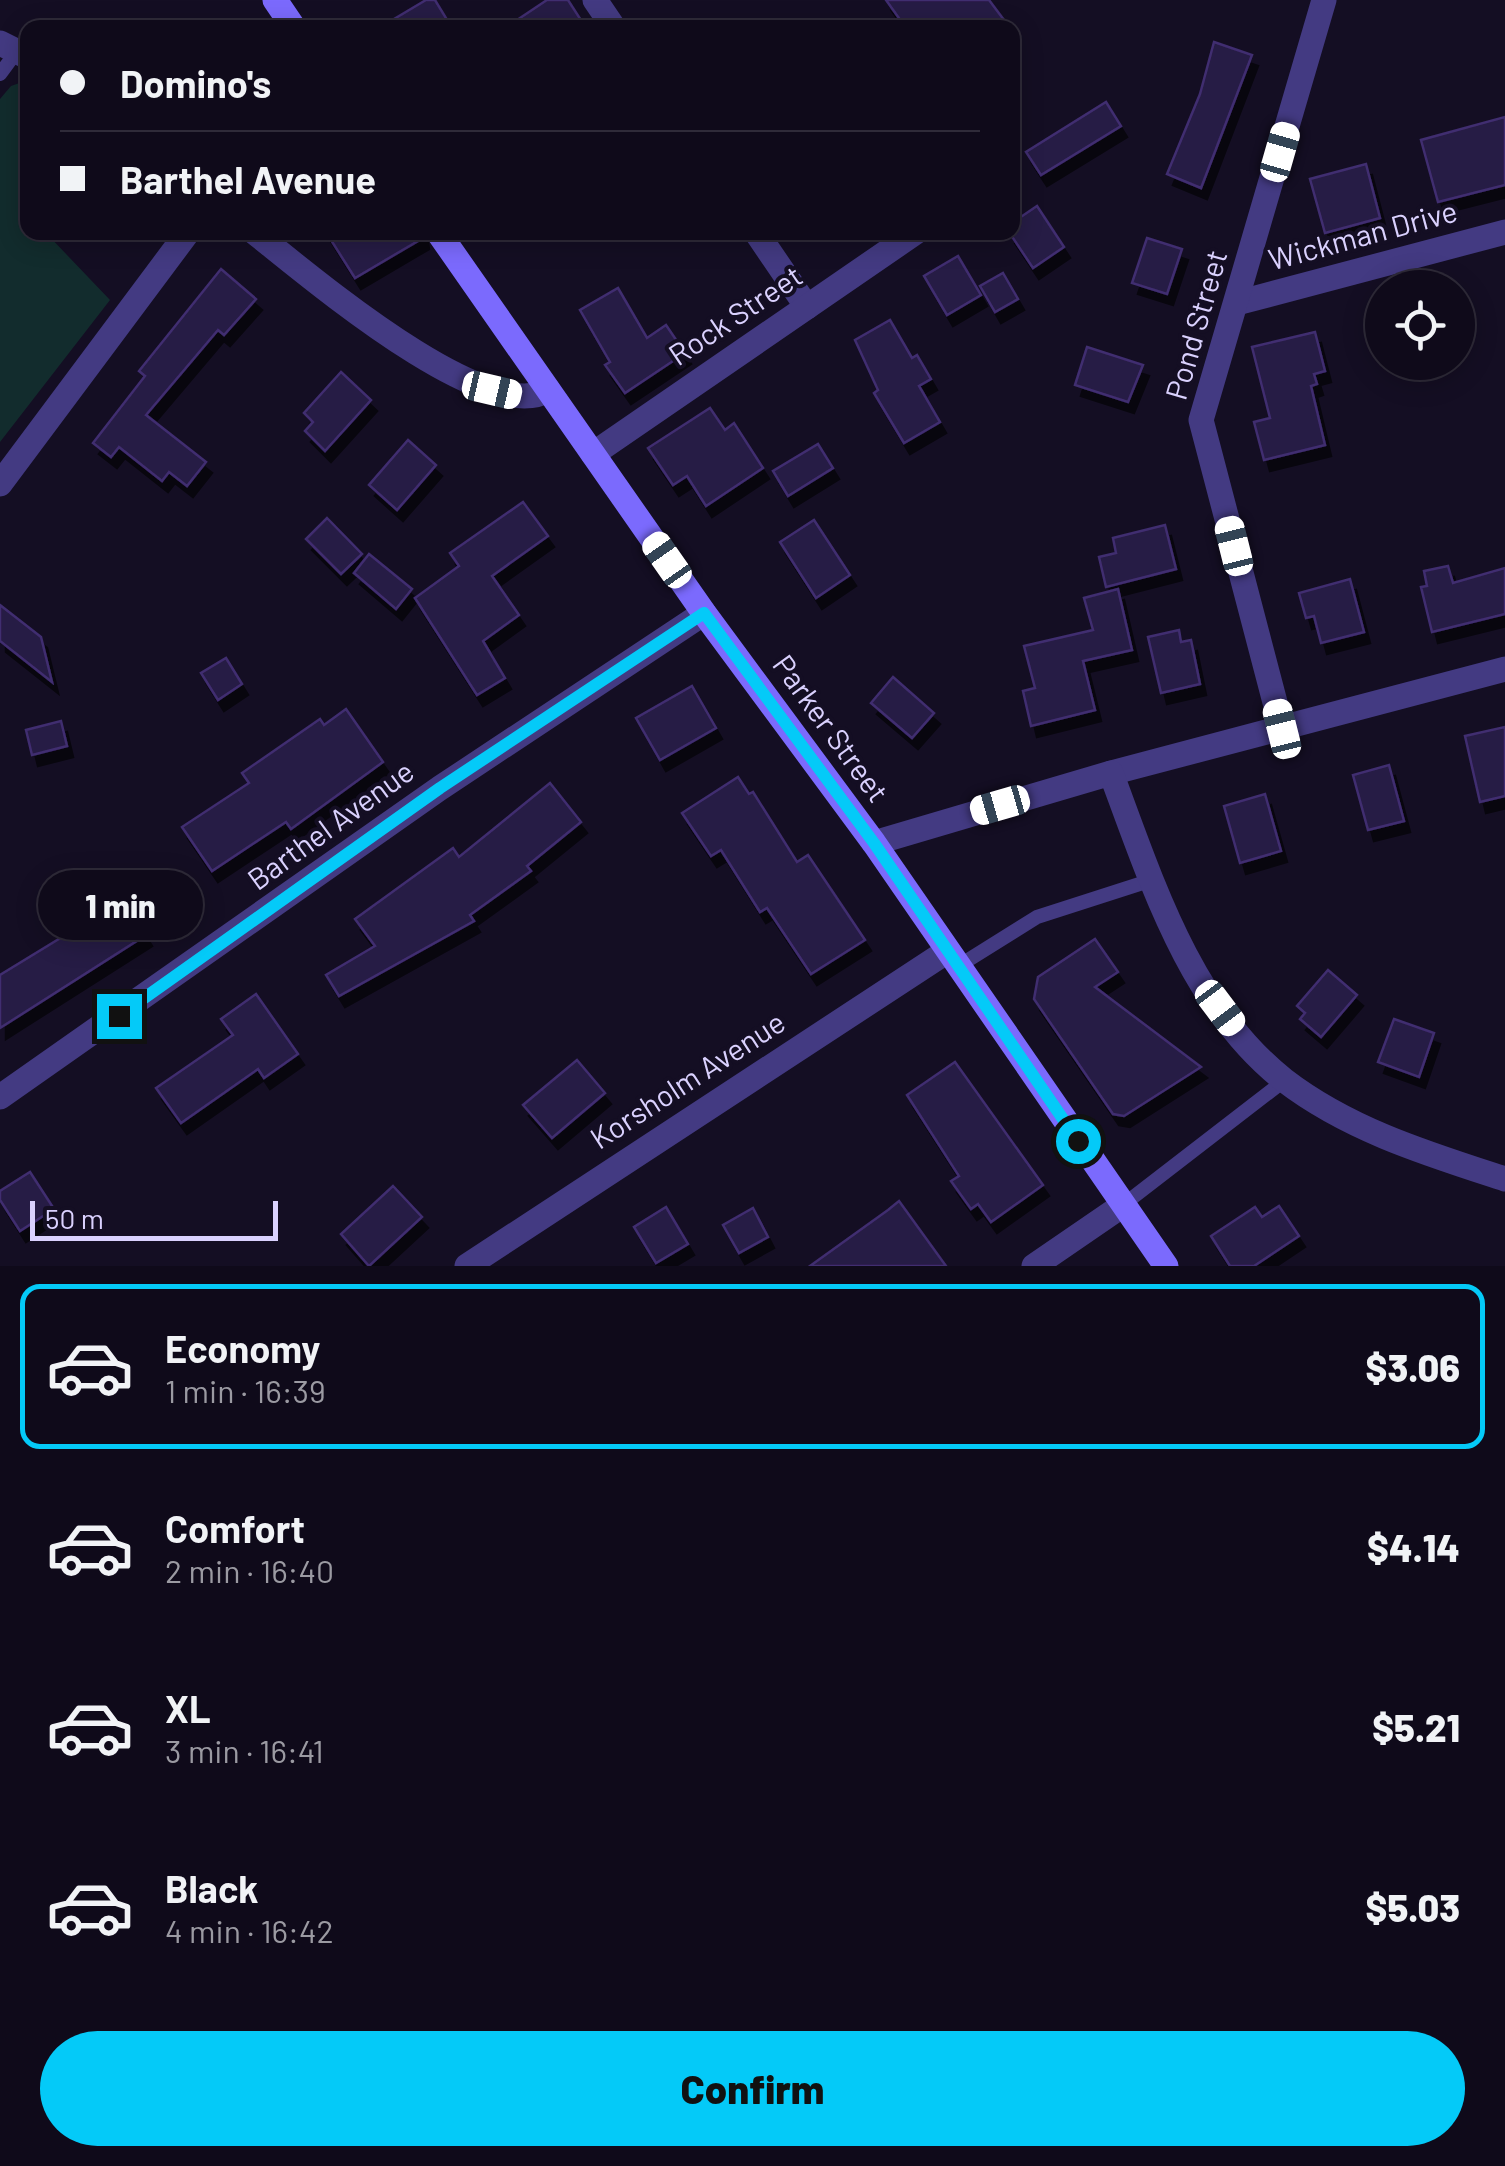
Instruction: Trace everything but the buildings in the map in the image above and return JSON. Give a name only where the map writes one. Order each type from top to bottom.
[{"type":"main road","name":"Parker Street","points":[[444,240],[704,613],[874,843],[951,960],[1166,1266]]},
{"type":"street","name":"Pond Street","points":[[1282,729],[1202,420],[1324,0]]},
{"type":"street","name":"Wickman Drive","points":[[1238,303],[1505,232]]},
{"type":"street","points":[[0,484],[182,240]]},
{"type":"street","points":[[265,240],[402,344],[461,379],[521,397],[548,390]]},
{"type":"street","points":[[762,240],[808,307]]},
{"type":"street","name":"Rock Street","points":[[593,454],[904,240]]},
{"type":"street","name":"Barthel Avenue","points":[[0,1098],[440,788],[704,613]]},
{"type":"street","points":[[874,843],[1112,773],[1505,669]]},
{"type":"street","points":[[1112,773],[1152,880],[1204,987],[1256,1054],[1285,1080],[1377,1134],[1505,1179]]},
{"type":"street","name":"Korsholm Avenue","points":[[467,1266],[951,960]]},
{"type":"street","points":[[1034,1266],[1122,1205]]},
{"type":"lane","points":[[0,74],[15,50]]},
{"type":"lane","points":[[951,960],[1046,913],[1152,880]]},
{"type":"lane","points":[[1122,1205],[1285,1080]]},
{"type":"green space","points":[[20,83],[20,240],[53,240],[110,300],[0,442],[0,99],[11,86]]},
{"type":"route","points":[[119,1016],[440,788],[704,613],[874,843],[1078,1141]]}]
